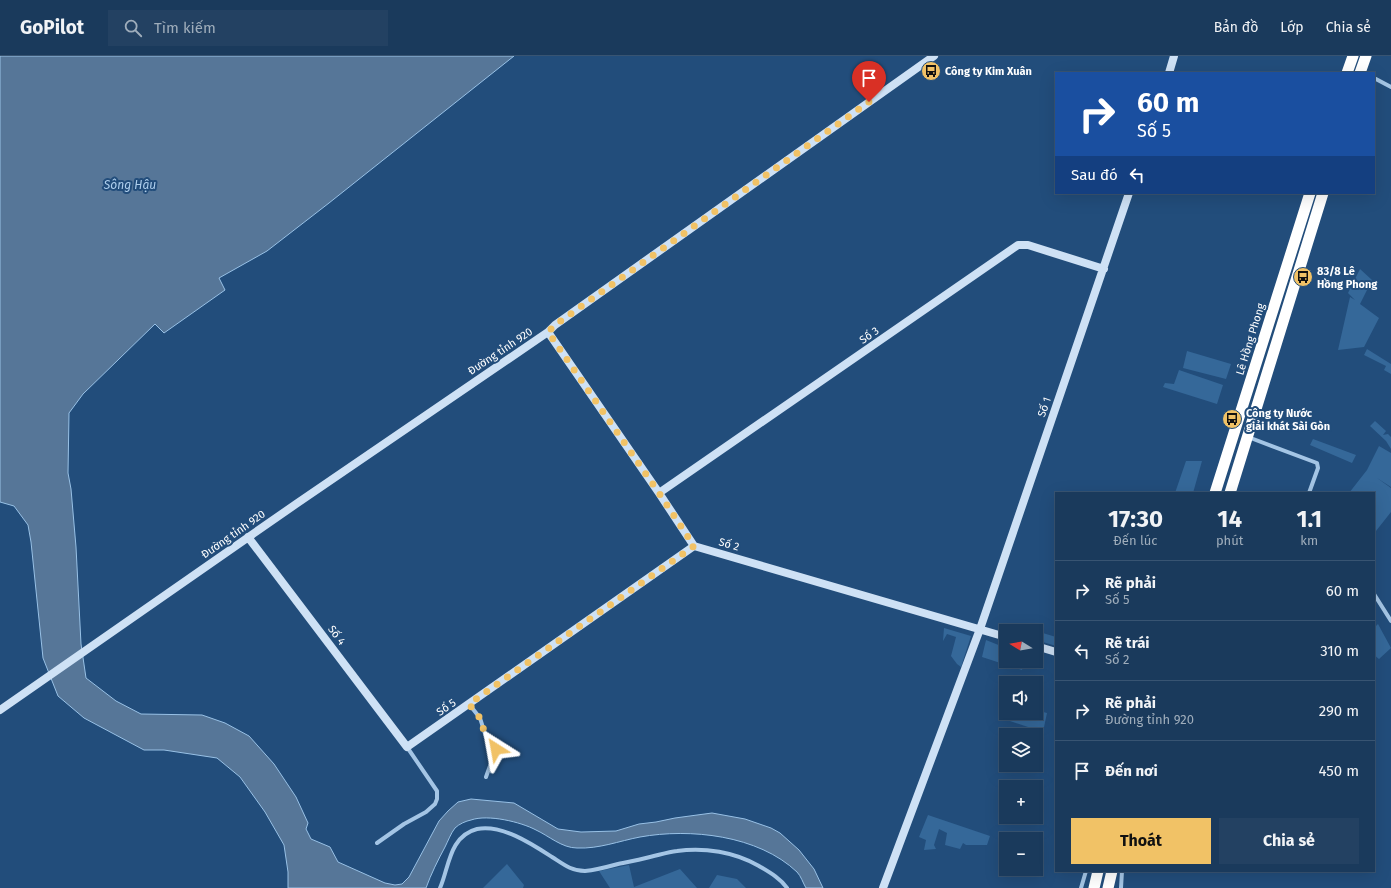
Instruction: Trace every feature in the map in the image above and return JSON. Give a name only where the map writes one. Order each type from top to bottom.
[{"type":"highway","points":[[1347,72],[1352,56]]},
{"type":"highway","points":[[1362,72],[1366,56]]},
{"type":"highway","name":"Lê Hồng Phong","points":[[1215,492],[1310,194]]},
{"type":"highway","points":[[1230,492],[1323,194]]},
{"type":"highway","points":[[1094,888],[1098,872]]},
{"type":"highway","points":[[1108,888],[1112,872]]},
{"type":"street","name":"Đường tỉnh 920","points":[[0,710],[248,537],[548,332],[555,325],[934,56]]},
{"type":"street","points":[[1169,72],[1174,56]]},
{"type":"street","points":[[1375,79],[1391,87]]},
{"type":"street","name":"Số 1","points":[[883,888],[980,629],[1129,194]]},
{"type":"street","name":"Số 3","points":[[659,493],[1018,245],[1028,245],[1104,269]]},
{"type":"street","points":[[548,332],[694,546]]},
{"type":"street","points":[[1247,437],[1317,463],[1318,468],[1309,492]]},
{"type":"street","name":"Số 4","points":[[248,537],[407,747]]},
{"type":"street","name":"Số 2","points":[[694,546],[999,635]]},
{"type":"street","name":"Số 5","points":[[407,747],[694,546]]},
{"type":"street","points":[[1375,596],[1391,621]]},
{"type":"street","points":[[1043,648],[1055,652]]},
{"type":"street","points":[[469,704],[480,718],[486,737],[495,745],[496,749],[486,777]]},
{"type":"street","points":[[377,843],[404,824],[426,812],[437,799],[437,791],[407,747]]},
{"type":"street","points":[[440,888],[449,858],[456,845],[471,831],[484,829],[507,832],[537,848],[567,868],[585,871],[679,850],[712,851],[747,859],[769,871],[787,888]]},
{"type":"street","points":[[1081,888],[1086,872]]},
{"type":"street","points":[[1121,888],[1122,872]]},
{"type":"shaded area","points":[[1360,269],[1372,280],[1360,304],[1379,318],[1364,347],[1338,350],[1350,297],[1355,300],[1348,293]]},
{"type":"shaded area","points":[[1367,349],[1391,364],[1391,374],[1384,370],[1386,366],[1364,355]]},
{"type":"shaded area","points":[[1187,351],[1231,364],[1226,379],[1183,368]]},
{"type":"shaded area","points":[[1179,370],[1223,385],[1217,404],[1163,387],[1165,383],[1174,384]]},
{"type":"shaded area","points":[[1375,421],[1386,431],[1383,435],[1388,434],[1391,437],[1391,449],[1386,441],[1370,426]]},
{"type":"shaded area","points":[[1313,439],[1356,455],[1352,463],[1310,445]]},
{"type":"shaded area","points":[[1379,446],[1391,453],[1391,487],[1377,478],[1391,488],[1391,512],[1376,531],[1375,492],[1350,492],[1367,470]]},
{"type":"shaded area","points":[[1186,461],[1202,461],[1193,492],[1175,492]]},
{"type":"shaded area","points":[[1378,624],[1391,648],[1379,659],[1375,656],[1375,627]]},
{"type":"shaded area","points":[[944,628],[971,636],[961,667],[951,656],[956,637],[947,634],[943,641]]},
{"type":"shaded area","points":[[1043,633],[1055,637],[1055,646],[1043,642]]},
{"type":"shaded area","points":[[986,640],[999,645],[999,663],[982,657]]},
{"type":"shaded area","points":[[1043,712],[1047,713],[1043,732],[1043,728],[1031,728],[1010,721],[1043,720]]},
{"type":"shaded area","points":[[928,815],[990,836],[987,845],[966,845],[963,843],[960,849],[945,845],[947,833],[939,829],[934,845],[936,849],[924,850],[926,840],[919,837]]},
{"type":"shaded area","points":[[507,864],[524,885],[523,888],[483,888]]},
{"type":"shaded area","points":[[629,865],[634,887],[680,869],[697,888],[610,888],[599,871]]},
{"type":"shaded area","points":[[717,875],[737,879],[746,888],[709,888]]},
{"type":"water","name":"Sông Hậu","points":[[0,56],[514,56],[267,251],[219,278],[225,290],[164,333],[155,324],[83,394],[69,413],[68,473],[71,489],[76,547],[81,644],[86,678],[116,701],[141,714],[202,715],[225,723],[249,736],[274,764],[296,797],[308,823],[306,829],[311,839],[330,847],[338,862],[385,883],[395,885],[402,884],[409,877],[439,821],[458,802],[471,799],[514,803],[558,829],[581,832],[616,831],[639,824],[712,813],[745,819],[771,828],[780,833],[799,850],[814,869],[823,888],[806,888],[797,872],[781,860],[763,850],[743,842],[723,837],[680,833],[660,834],[601,846],[577,848],[561,844],[522,824],[495,818],[478,818],[467,821],[455,828],[426,888],[288,888],[288,872],[284,845],[265,812],[240,777],[217,758],[164,750],[144,750],[84,718],[58,696],[43,658],[28,525],[14,506],[0,502]]},
{"type":"place","name":"Công ty Kim Xuân","points":[[931,71]]},
{"type":"place","name":"83/8 Lê Hồng Phong","points":[[1303,277]]},
{"type":"place","name":"Công ty Nước giải khát Sài Gòn","points":[[1232,419]]},
{"type":"route","points":[[496,749],[495,745],[486,737],[480,718],[469,704],[694,546],[548,332],[555,325],[869,102]]}]
